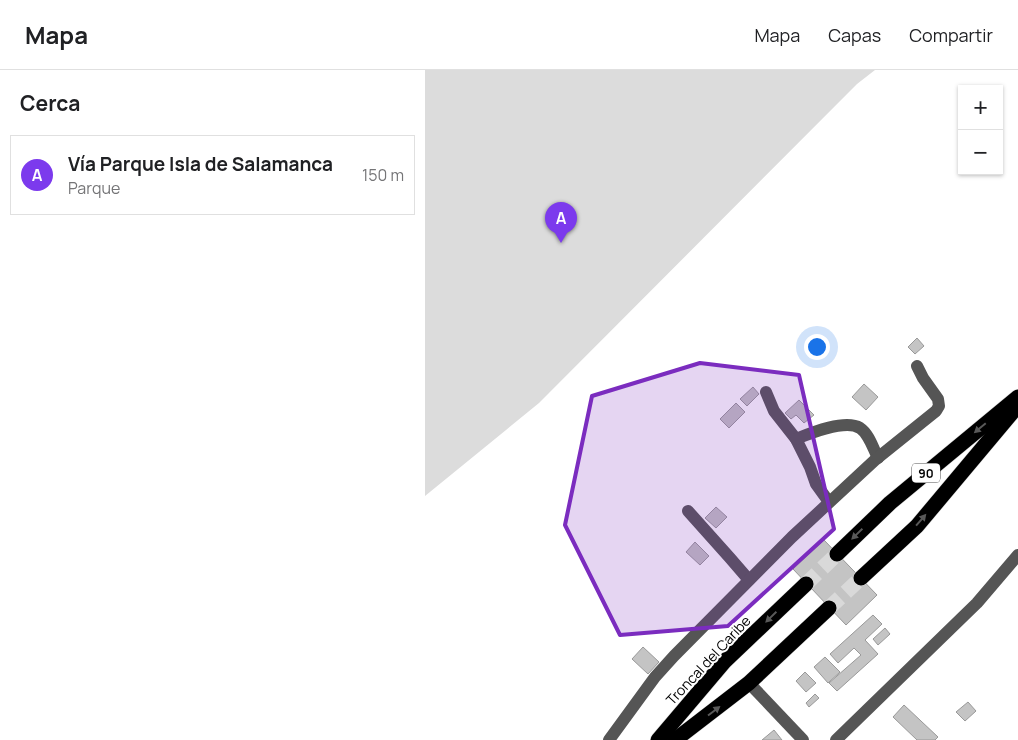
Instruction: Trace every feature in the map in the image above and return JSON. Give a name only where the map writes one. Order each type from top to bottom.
[{"type":"highway","name":"90","points":[[837,554],[890,503],[1018,397]]},
{"type":"highway","name":"90","points":[[861,578],[917,526],[1018,406]]},
{"type":"highway","name":"Troncal del Caribe","points":[[658,740],[725,661],[806,584]]},
{"type":"highway","points":[[675,740],[749,683],[829,608]]},
{"type":"lane","points":[[609,740],[655,677],[792,536],[877,458],[938,408],[938,399],[917,366]]},
{"type":"lane","points":[[766,392],[774,410],[796,439],[817,484],[829,502]]},
{"type":"lane","points":[[796,439],[823,428],[849,425],[859,427],[866,434],[877,458]]},
{"type":"lane","points":[[687,511],[749,580]]},
{"type":"lane","points":[[836,740],[977,603],[1018,555]]},
{"type":"lane","points":[[749,683],[803,740]]},
{"type":"highlighted area","points":[[700,363],[799,375],[834,529],[728,626],[620,635],[565,525],[592,396]]},
{"type":"shaded area","points":[[425,70],[875,70],[857,84],[539,403],[425,496]]},
{"type":"building","points":[[917,338],[924,346],[915,354],[908,347]]},
{"type":"building","points":[[864,384],[878,397],[866,410],[852,397]]},
{"type":"building","points":[[753,387],[759,394],[747,406],[740,399]]},
{"type":"building","points":[[799,400],[814,415],[804,423],[796,415],[791,419],[785,413]]},
{"type":"building","points":[[736,403],[745,412],[729,428],[720,419]]},
{"type":"building","points":[[716,507],[727,517],[716,528],[705,518]]},
{"type":"building","points":[[824,540],[877,595],[846,625],[793,569]]},
{"type":"building","points":[[695,542],[709,556],[700,565],[686,552]]},
{"type":"building","points":[[873,615],[882,624],[865,640],[878,654],[837,691],[829,683],[861,655],[854,648],[838,663],[830,654]]},
{"type":"building","points":[[885,628],[890,634],[878,645],[873,639]]},
{"type":"building","points":[[643,647],[659,662],[648,674],[632,659]]},
{"type":"building","points":[[825,657],[840,672],[828,683],[814,667]]},
{"type":"building","points":[[805,672],[816,683],[806,692],[796,681]]},
{"type":"building","points":[[815,694],[819,698],[809,707],[806,703]]},
{"type":"building","points":[[968,702],[976,711],[965,721],[956,712]]},
{"type":"building","points":[[904,705],[938,737],[935,740],[917,740],[893,717]]},
{"type":"building","points":[[774,730],[782,740],[762,740]]},
{"type":"tunnel","points":[[806,584],[837,554]]},
{"type":"tunnel","points":[[829,608],[861,578]]},
{"type":"place","name":"Vía Parque Isla de Salamanca","points":[[561,243]]}]
